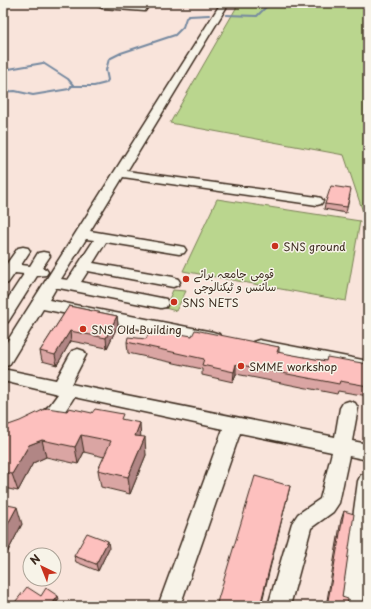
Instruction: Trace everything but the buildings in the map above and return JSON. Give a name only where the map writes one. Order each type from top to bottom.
[{"type":"street","points":[[104,3],[102,5],[104,6],[137,9],[142,9],[145,5],[138,3]]},
{"type":"street","points":[[3,361],[10,336],[40,303],[222,3]]},
{"type":"street","points":[[119,172],[317,201]]},
{"type":"street","points":[[82,234],[179,250]]},
{"type":"street","points":[[72,285],[103,237]]},
{"type":"street","points":[[7,274],[23,251]]},
{"type":"street","points":[[3,318],[43,256]]},
{"type":"street","points":[[84,266],[173,282]]},
{"type":"street","points":[[7,274],[33,271],[72,285],[161,303]]},
{"type":"street","points":[[40,303],[228,340]]},
{"type":"street","points":[[244,343],[368,367]]},
{"type":"street","points":[[26,430],[45,420],[56,410],[78,355]]},
{"type":"street","points":[[3,375],[368,452]]},
{"type":"street","points":[[279,606],[302,523],[308,516],[324,509],[329,503],[349,408]]},
{"type":"street","points":[[169,606],[234,424]]},
{"type":"street","points":[[352,606],[368,489]]},
{"type":"shaded area","name":"قومی جامعہ برائے سائنس و ٹیکنالوجی","points":[[3,3],[368,3],[368,606],[3,606]]},
{"type":"green space","points":[[239,3],[368,3],[368,245],[365,218],[344,155],[170,123]]},
{"type":"green space","name":"SNS ground","points":[[217,199],[360,221],[346,301],[183,271]]},
{"type":"green space","name":"SNS NETS","points":[[173,290],[186,291],[176,311],[165,308]]},
{"type":"waterway","points":[[226,15],[257,16],[270,3]]},
{"type":"waterway","points":[[72,86],[94,86],[106,83],[108,80],[106,70],[109,59],[121,53],[175,35],[183,27],[186,18],[189,16],[209,15]]},
{"type":"waterway","points":[[3,70],[43,63],[68,79],[73,85],[72,86]]},
{"type":"waterway","points":[[3,92],[15,91],[33,95],[69,89],[72,86]]},
{"type":"place","name":"SNS ground","points":[[275,246]]},
{"type":"place","name":"قومی جامعہ برائے سائنس و ٹیکنالوجی","points":[[186,279]]},
{"type":"place","name":"SNS NETS","points":[[174,302]]},
{"type":"place","name":"SNS Old Building","points":[[83,329]]},
{"type":"place","name":"SMME workshop","points":[[241,366]]}]
